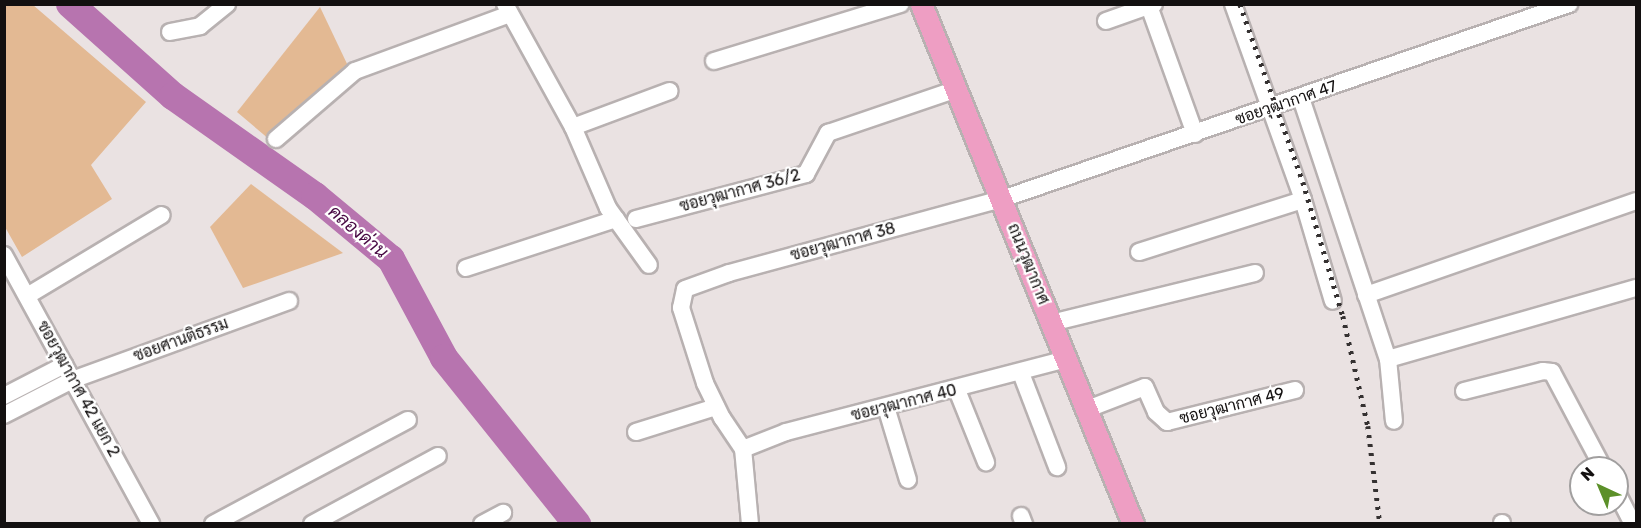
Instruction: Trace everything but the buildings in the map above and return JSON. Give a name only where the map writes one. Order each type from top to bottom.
[{"type":"main road","name":"ถนนวุฒากาศ","points":[[921,4],[1133,524]]},
{"type":"street","points":[[170,32],[200,26],[227,4]]},
{"type":"street","points":[[714,61],[901,4]]},
{"type":"street","points":[[1233,4],[1303,200],[1333,301]]},
{"type":"street","name":"ซอยวุฒากาศ 47","points":[[1002,199],[1195,135],[1569,4]]},
{"type":"street","points":[[1106,21],[1151,5],[1195,135]]},
{"type":"street","points":[[276,140],[355,71],[508,9],[573,127],[616,219],[649,266]]},
{"type":"street","name":"ซอยวุฒากาศ 36/2","points":[[636,219],[807,174],[828,133],[957,89]]},
{"type":"street","points":[[573,127],[669,91]]},
{"type":"street","points":[[1301,98],[1388,359],[1394,421]]},
{"type":"street","name":"ซอยวุฒากาศ 38","points":[[716,406],[681,308],[685,289],[729,273],[1002,199]]},
{"type":"street","points":[[1139,252],[1303,200]]},
{"type":"street","points":[[1366,296],[1636,201]]},
{"type":"street","points":[[27,296],[162,215]]},
{"type":"street","points":[[466,268],[616,219]]},
{"type":"street","name":"ซอยวุฒากาศ 42 แยก 2","points":[[4,255],[68,372],[145,522]]},
{"type":"street","points":[[1051,323],[1255,273]]},
{"type":"street","points":[[1388,359],[1636,288]]},
{"type":"street","name":"ซอยศานติธรรม","points":[[68,372],[289,301]]},
{"type":"street","name":"ซอยวุฒากาศ 40","points":[[743,449],[786,432],[957,390],[1066,359]]},
{"type":"street","points":[[1464,391],[1543,371],[1552,372],[1597,456]]},
{"type":"street","points":[[4,396],[68,372]]},
{"type":"street","points":[[4,415],[68,372]]},
{"type":"street","points":[[1022,373],[1057,467]]},
{"type":"street","name":"ซอยวุฒากาศ 49","points":[[1086,410],[1144,387],[1156,412],[1167,422],[1296,390]]},
{"type":"street","points":[[957,390],[986,462]]},
{"type":"street","points":[[636,432],[716,406],[743,449],[750,524]]},
{"type":"street","points":[[886,407],[908,480]]},
{"type":"street","points":[[213,524],[408,420]]},
{"type":"street","points":[[312,524],[438,456]]},
{"type":"street","points":[[482,524],[503,513]]},
{"type":"shaded area","points":[[4,5],[33,5],[146,102],[91,165],[112,199],[22,257],[5,227]]},
{"type":"shaded area","points":[[320,7],[349,68],[276,145],[237,112]]},
{"type":"shaded area","points":[[251,184],[343,253],[243,288],[210,227]]},
{"type":"waterway","name":"คลองด่าน","points":[[70,4],[173,96],[315,196],[391,259],[444,358],[577,524]]},
{"type":"railway","points":[[1240,4],[1303,182],[1343,316],[1368,426],[1380,524]]}]
